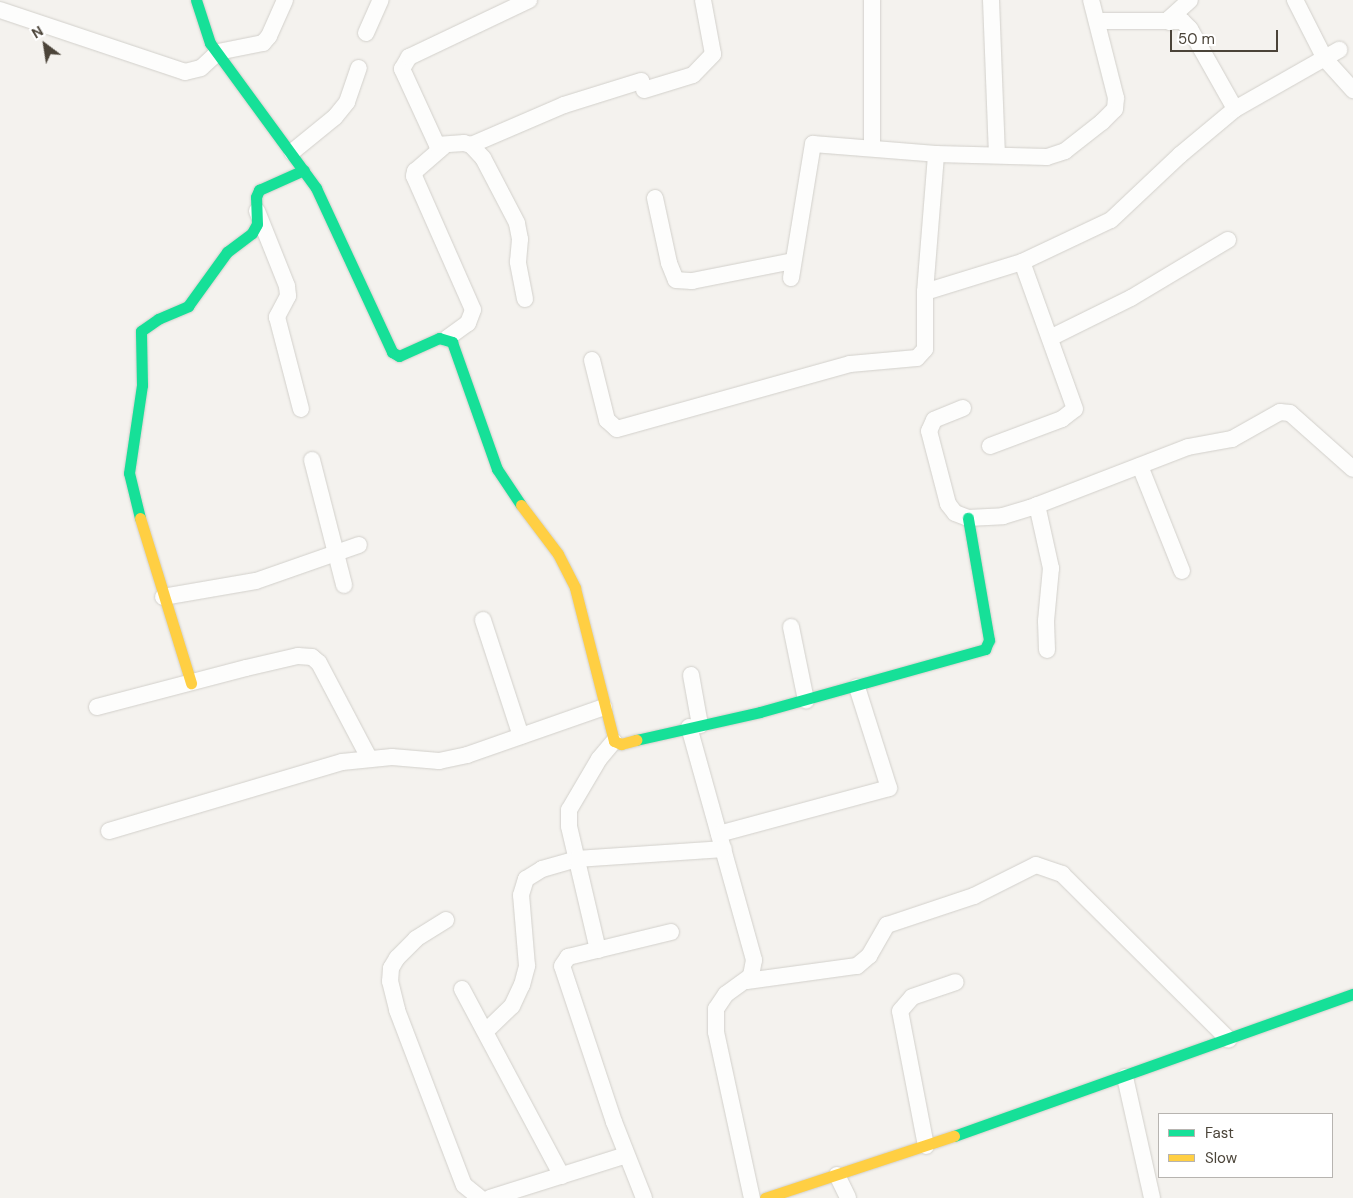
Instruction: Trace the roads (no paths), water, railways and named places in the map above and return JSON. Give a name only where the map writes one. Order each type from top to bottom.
[{"type":"street","points":[[196,0],[204,30],[288,146],[332,220],[392,352],[399,356],[439,338],[446,338],[468,323],[473,310],[414,176],[415,170],[443,147],[464,143],[471,145],[483,158],[517,223],[520,239],[518,262],[525,299]]},
{"type":"street","points":[[0,10],[185,72],[201,68],[221,56],[262,43],[269,36],[285,0]]},
{"type":"street","points":[[366,33],[381,0]]},
{"type":"street","points":[[443,147],[431,137],[403,75],[402,64],[417,52],[530,0]]},
{"type":"street","points":[[471,145],[564,106],[642,85],[693,76],[713,54],[704,0]]},
{"type":"street","points":[[872,0],[872,148]]},
{"type":"street","points":[[991,0],[996,155]]},
{"type":"street","points":[[791,278],[811,145],[936,154],[1047,156],[1065,151],[1115,109],[1116,98],[1098,21],[1091,0]]},
{"type":"street","points":[[1169,20],[1190,0]]},
{"type":"street","points":[[1295,0],[1325,59],[1353,90]]},
{"type":"street","points":[[1098,21],[1182,21],[1190,28],[1235,109]]},
{"type":"street","points":[[925,292],[1022,262],[1111,220],[1180,155],[1235,109],[1339,50]]},
{"type":"street","points":[[288,146],[335,118],[347,102],[359,68]]},
{"type":"street","points":[[592,360],[606,420],[617,429],[850,364],[917,358],[925,349],[925,292],[936,154]]},
{"type":"street","points":[[191,683],[163,598],[131,490],[130,473],[142,385],[141,331],[158,319],[188,306],[227,252],[252,233],[257,224],[256,209],[259,190],[304,170]]},
{"type":"street","points":[[655,198],[669,263],[676,280],[692,281],[793,261]]},
{"type":"street","points":[[256,209],[288,286],[288,296],[277,316],[301,409]]},
{"type":"street","points":[[1050,338],[1131,298],[1228,240]]},
{"type":"street","points":[[990,446],[1074,412],[1075,405],[1022,262]]},
{"type":"street","points":[[446,338],[456,353],[497,469],[558,554],[574,588],[614,741]]},
{"type":"street","points":[[963,408],[934,420],[929,431],[948,504],[955,513],[968,518],[1004,516],[1037,506],[1200,443],[1232,439],[1273,415],[1286,411],[1353,468]]},
{"type":"street","points":[[312,460],[338,553],[344,586]]},
{"type":"street","points":[[1140,466],[1182,571]]},
{"type":"street","points":[[1037,506],[1052,582],[1046,621],[1047,650]]},
{"type":"street","points":[[614,741],[621,744],[857,688],[940,660],[976,653],[988,647],[968,518]]},
{"type":"street","points":[[163,598],[256,581],[359,545]]},
{"type":"street","points":[[483,620],[521,736]]},
{"type":"street","points":[[791,627],[806,700]]},
{"type":"street","points":[[98,707],[298,656],[312,657],[319,663],[370,758]]},
{"type":"street","points":[[691,675],[695,726],[721,841],[754,960],[754,971],[746,981],[726,994],[716,1009],[716,1032],[752,1198]]},
{"type":"street","points":[[486,1031],[518,997],[527,966],[523,884],[542,869],[577,859],[721,841],[889,788],[857,688]]},
{"type":"street","points":[[109,831],[342,762],[370,758],[439,761],[467,755],[604,707]]},
{"type":"street","points":[[598,950],[577,859],[569,810],[599,759],[614,741]]},
{"type":"street","points":[[746,981],[857,966],[869,956],[887,925],[998,886],[1036,865],[1062,874],[1229,1040]]},
{"type":"street","points":[[446,920],[416,939],[397,958],[391,968],[390,981],[397,1010],[464,1185],[480,1198]]},
{"type":"street","points":[[644,1198],[626,1155],[562,974],[566,959],[671,932]]},
{"type":"street","points":[[926,1146],[900,1011],[912,997],[956,982]]},
{"type":"street","points":[[462,989],[562,1176]]},
{"type":"street","points":[[765,1198],[926,1146],[1125,1077],[1353,994]]},
{"type":"street","points":[[1125,1077],[1152,1198]]},
{"type":"street","points":[[490,1198],[626,1155]]},
{"type":"street","points":[[837,1175],[848,1198]]}]
